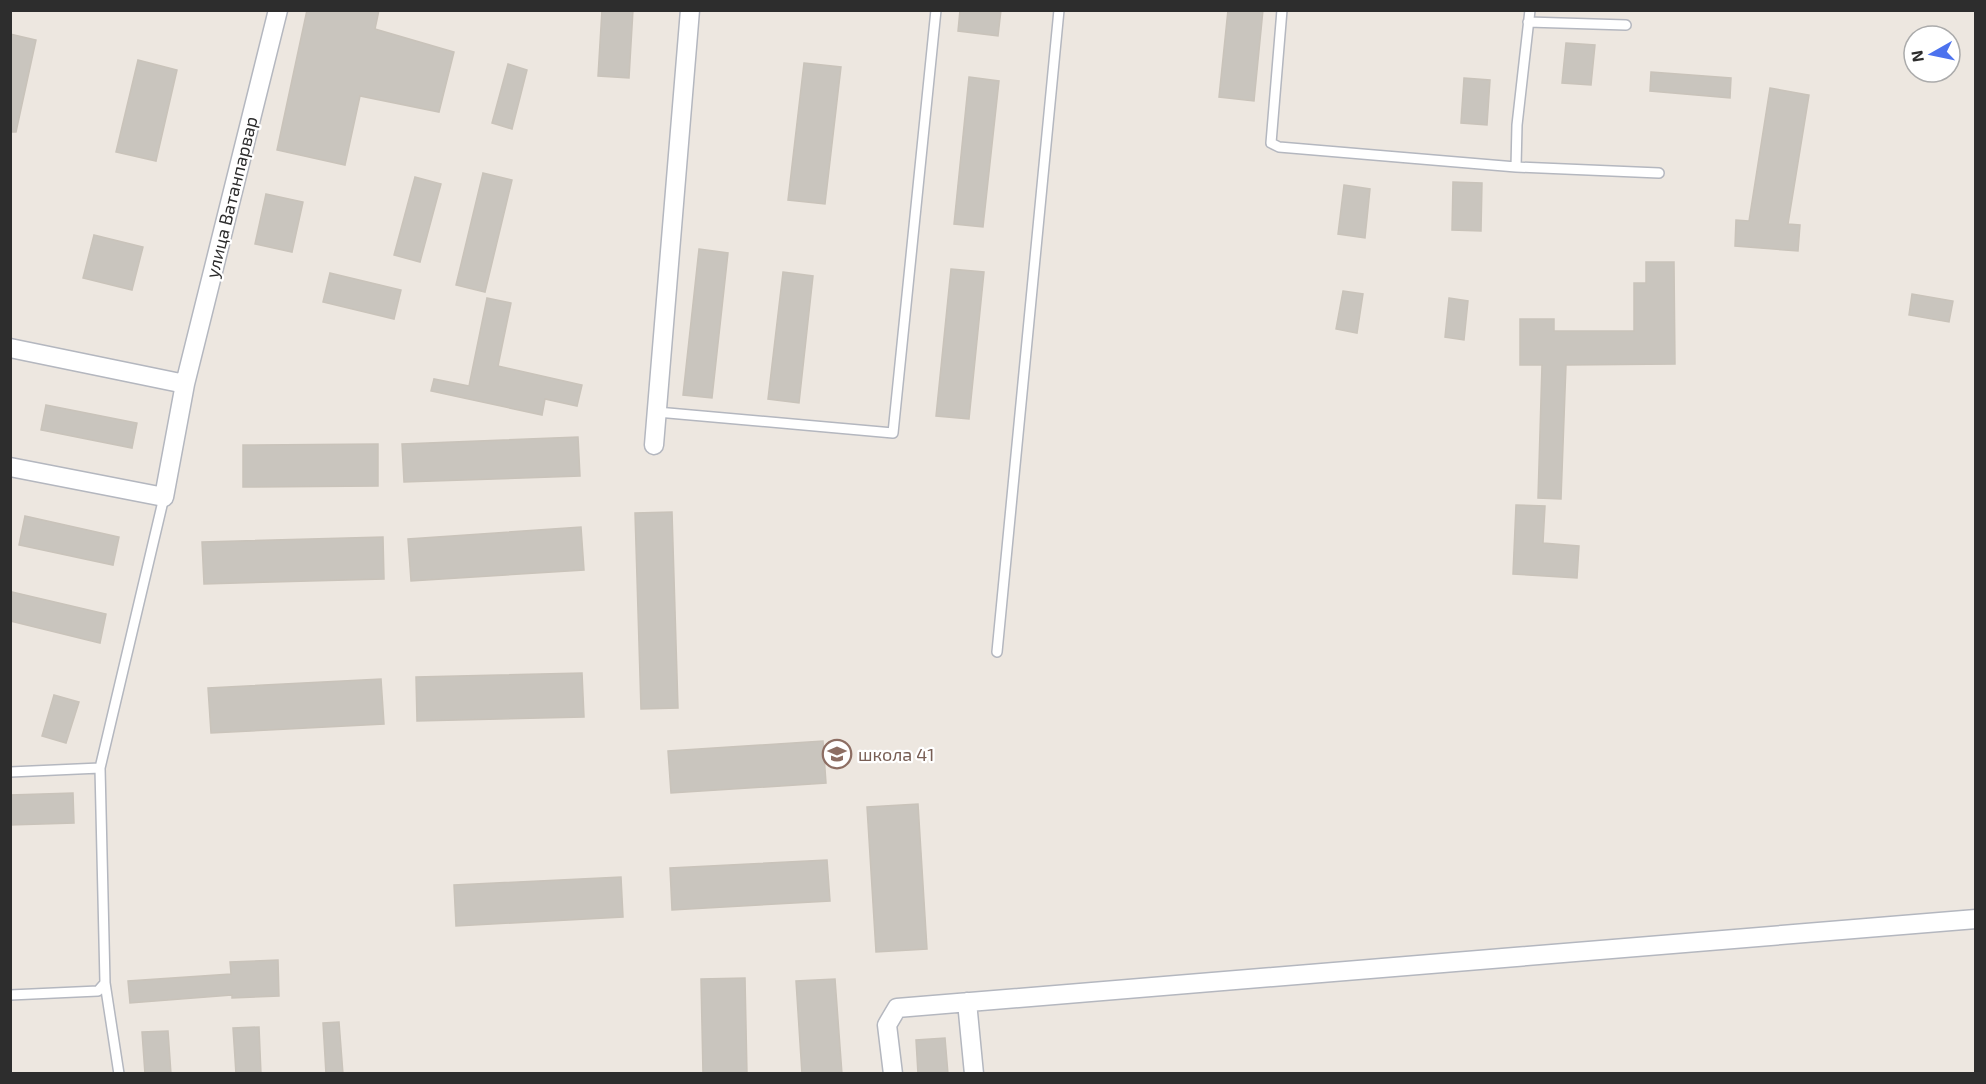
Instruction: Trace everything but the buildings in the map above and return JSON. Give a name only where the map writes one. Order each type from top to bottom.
[{"type":"street","name":"улица Ватанпарвар","points":[[164,498],[185,384],[278,10]]},
{"type":"street","points":[[654,446],[690,10]]},
{"type":"street","points":[[10,348],[185,384]]},
{"type":"street","points":[[10,467],[164,498]]},
{"type":"street","points":[[893,1074],[887,1025],[897,1008],[1976,919]]},
{"type":"street","points":[[967,1002],[974,1074]]},
{"type":"lane","points":[[657,412],[893,433],[936,10]]},
{"type":"lane","points":[[997,652],[1059,10]]},
{"type":"lane","points":[[1282,10],[1271,142],[1280,147],[1516,167],[1659,173]]},
{"type":"lane","points":[[1516,167],[1517,125],[1530,10]]},
{"type":"lane","points":[[1528,22],[1626,25]]},
{"type":"lane","points":[[118,1074],[105,983],[100,768],[164,498]]},
{"type":"lane","points":[[10,772],[100,768]]},
{"type":"lane","points":[[10,995],[98,991],[105,983]]},
{"type":"place","name":"школа 41","points":[[837,754]]}]
